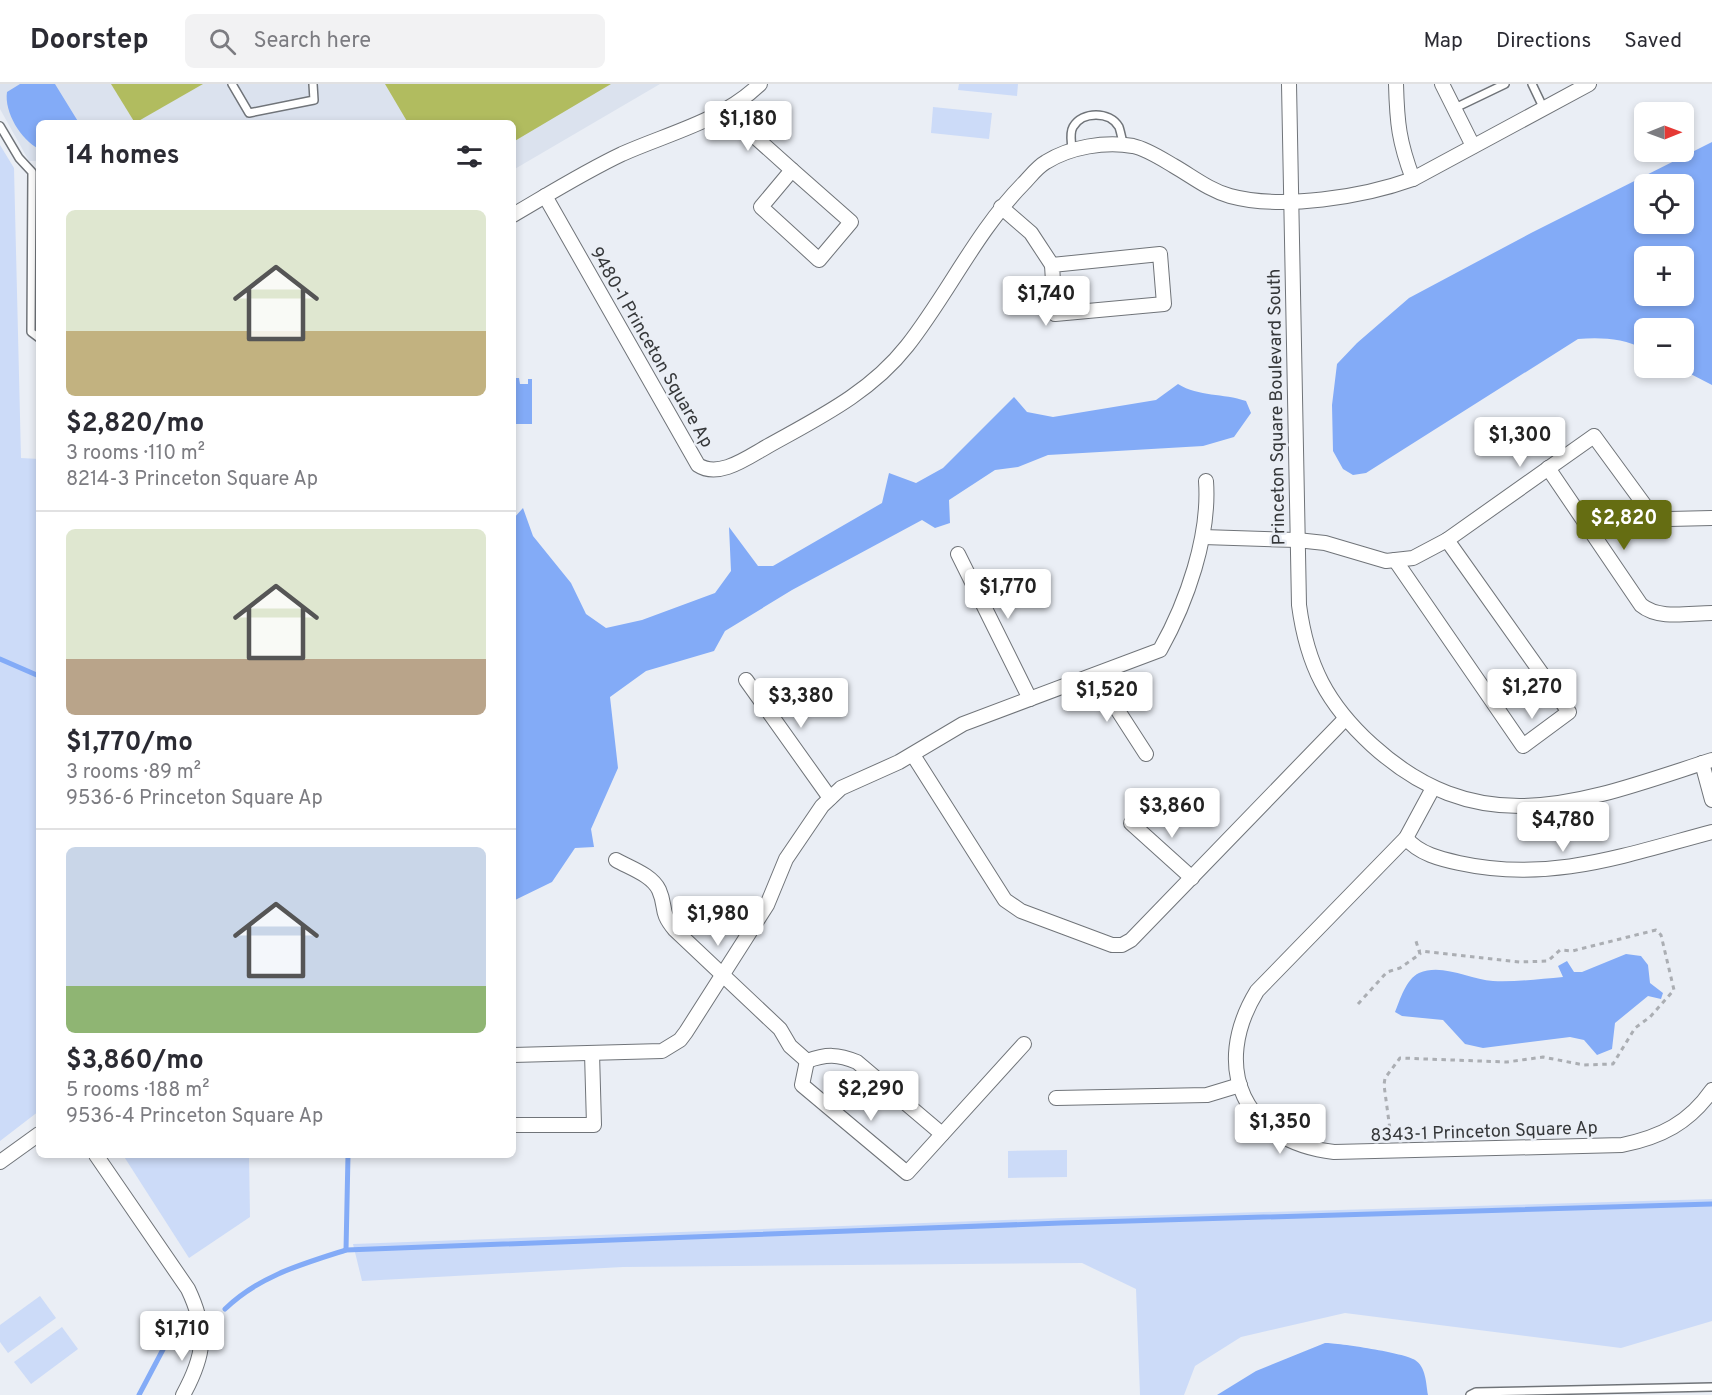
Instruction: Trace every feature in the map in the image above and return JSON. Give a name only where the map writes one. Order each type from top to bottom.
[{"type":"street","points":[[516,213],[621,154],[725,110],[760,84]]},
{"type":"street","name":"Princeton Square Boulevard South","points":[[1289,84],[1299,604],[1303,638],[1328,697],[1345,719],[1392,763],[1433,788],[1484,804],[1535,807],[1578,801],[1707,762]]},
{"type":"street","points":[[1396,84],[1397,127],[1413,179]]},
{"type":"street","points":[[1442,84],[1473,146]]},
{"type":"street","name":"9480-1 Princeton Square Ap","points":[[545,196],[698,465],[707,470],[716,471],[753,455],[851,399],[890,366],[922,326],[1001,207],[1044,163],[1072,151],[1100,145],[1124,146],[1146,151],[1214,191],[1242,198],[1291,201],[1361,194],[1413,179],[1589,84]]},
{"type":"street","points":[[725,110],[851,222],[819,260],[761,207],[792,170]]},
{"type":"street","points":[[1001,207],[1031,233],[1052,264],[1055,314],[1164,304],[1160,254],[1052,264]]},
{"type":"street","points":[[1203,537],[1297,540],[1325,543],[1376,559],[1413,558],[1447,540],[1594,436],[1651,514],[1669,519],[1712,518]]},
{"type":"street","points":[[1548,468],[1641,605],[1649,612],[1658,614],[1712,613]]},
{"type":"street","points":[[516,1055],[662,1051],[680,1040],[767,905],[786,859],[830,798],[847,785],[913,755],[963,724],[1160,650],[1172,628],[1203,537],[1206,519],[1206,481]]},
{"type":"street","points":[[1395,560],[1523,746],[1569,712],[1447,540]]},
{"type":"street","points":[[958,554],[1030,699]]},
{"type":"street","points":[[1095,675],[1146,754]]},
{"type":"street","points":[[746,680],[830,798]]},
{"type":"street","points":[[913,755],[1005,900],[1021,910],[1112,945],[1122,945],[1131,940],[1345,719]]},
{"type":"street","points":[[1707,762],[1712,800]]},
{"type":"street","name":"8343-1 Princeton Square Ap","points":[[1433,788],[1406,838],[1257,992],[1240,1028],[1236,1052],[1239,1085],[1257,1117],[1269,1130],[1290,1142],[1312,1150],[1334,1152],[1630,1143],[1667,1132],[1686,1120],[1712,1090]]},
{"type":"street","points":[[1131,823],[1192,878]]},
{"type":"street","points":[[1406,838],[1412,845],[1437,858],[1487,868],[1527,871],[1569,868],[1712,832]]},
{"type":"street","points":[[616,860],[652,880],[661,897],[664,917],[780,1029],[790,1046],[807,1061]]},
{"type":"street","points":[[807,1061],[802,1085],[908,1173],[1024,1044]]},
{"type":"street","points":[[516,1125],[594,1125],[592,1053]]},
{"type":"street","points":[[807,1061],[825,1054],[843,1056],[857,1062],[942,1134]]},
{"type":"street","points":[[1056,1098],[1207,1095],[1239,1085]]},
{"type":"street","points":[[0,1162],[36,1136]]},
{"type":"street","points":[[98,1158],[188,1289],[198,1311],[202,1335],[198,1365],[183,1395]]},
{"type":"lane","points":[[232,84],[249,113],[314,100],[313,84]]},
{"type":"lane","points":[[1455,108],[1505,84]]},
{"type":"lane","points":[[1532,84],[1543,107]]},
{"type":"lane","points":[[1072,151],[1071,135],[1074,126],[1087,116],[1099,115],[1111,119],[1119,127],[1124,146]]},
{"type":"lane","points":[[0,126],[19,158],[35,172],[32,332],[36,335]]},
{"type":"lane","points":[[1470,1395],[1476,1392],[1712,1386]]},
{"type":"path","points":[[1358,1004],[1387,972],[1400,968],[1420,951],[1520,962],[1548,961],[1560,950],[1572,951],[1656,930],[1661,935],[1674,990],[1650,1017],[1635,1028],[1613,1064],[1584,1065],[1543,1057],[1507,1062],[1400,1058],[1385,1078],[1384,1086],[1392,1126],[1391,1151]]},
{"type":"path","points":[[1415,938],[1420,951]]},
{"type":"shaded area","points":[[0,84],[660,84],[516,168],[516,120],[36,120],[36,161],[29,161],[0,109]]},
{"type":"shaded area","points":[[959,84],[1018,84],[1017,96],[958,90]]},
{"type":"shaded area","points":[[933,107],[992,113],[989,139],[931,133]]},
{"type":"shaded area","points":[[0,145],[14,168],[21,458],[36,459],[36,1113],[0,1141]]},
{"type":"shaded area","points":[[1067,1150],[1067,1177],[1008,1178],[1008,1151]]},
{"type":"shaded area","points":[[125,1158],[249,1158],[250,1217],[189,1258]]},
{"type":"shaded area","points":[[1712,1199],[1712,1321],[1621,1348],[1345,1313],[1241,1337],[1195,1366],[1184,1395],[1140,1395],[1136,1289],[1082,1263],[623,1267],[362,1281],[353,1244],[1061,1218]]},
{"type":"shaded area","points":[[40,1296],[56,1318],[8,1353],[0,1342],[0,1325]]},
{"type":"shaded area","points":[[62,1327],[78,1349],[31,1384],[14,1362]]},
{"type":"water","points":[[20,84],[55,84],[77,120],[36,120],[36,147],[15,125],[8,108],[7,92]]},
{"type":"water","points":[[1712,142],[1712,385],[1694,376],[1694,318],[1634,318],[1634,344],[1611,339],[1578,339],[1366,473],[1353,475],[1343,469],[1333,451],[1332,405],[1337,364],[1357,343],[1409,298],[1634,181],[1634,234],[1694,234],[1694,174],[1648,174],[1672,162],[1694,162],[1694,151]]},
{"type":"water","points":[[516,378],[519,378],[520,384],[528,384],[528,379],[532,379],[532,424],[516,424]]},
{"type":"water","points":[[1178,384],[1194,391],[1246,401],[1251,413],[1234,437],[1203,446],[1048,455],[1018,467],[995,470],[949,500],[950,523],[935,528],[922,520],[792,590],[725,631],[714,651],[646,671],[610,697],[618,768],[591,829],[594,847],[575,848],[552,882],[516,900],[516,516],[523,508],[533,536],[571,583],[586,614],[606,628],[642,620],[715,593],[731,571],[729,527],[758,566],[773,566],[882,503],[889,473],[916,483],[943,468],[1014,397],[1027,412],[1053,417],[1156,400]]},
{"type":"water","points":[[1626,954],[1641,956],[1648,965],[1650,983],[1663,993],[1661,999],[1648,996],[1615,1023],[1612,1049],[1597,1055],[1584,1040],[1570,1037],[1483,1048],[1465,1044],[1443,1020],[1402,1016],[1395,1012],[1410,980],[1428,970],[1447,971],[1493,981],[1563,977],[1558,966],[1567,961],[1574,972],[1582,972]]},
{"type":"water","points":[[1325,1343],[1386,1352],[1415,1360],[1423,1371],[1428,1395],[1217,1395],[1256,1371]]},
{"type":"building","points":[[111,84],[203,84],[140,120],[133,120]]},
{"type":"building","points":[[385,84],[611,84],[516,140],[516,120],[406,120]]},
{"type":"waterway","points":[[0,659],[36,675]]},
{"type":"waterway","points":[[346,1250],[348,1158]]},
{"type":"waterway","points":[[225,1309],[252,1288],[282,1272],[346,1250],[1061,1223],[1712,1204]]},
{"type":"waterway","points":[[139,1395],[168,1340],[187,1325]]}]
